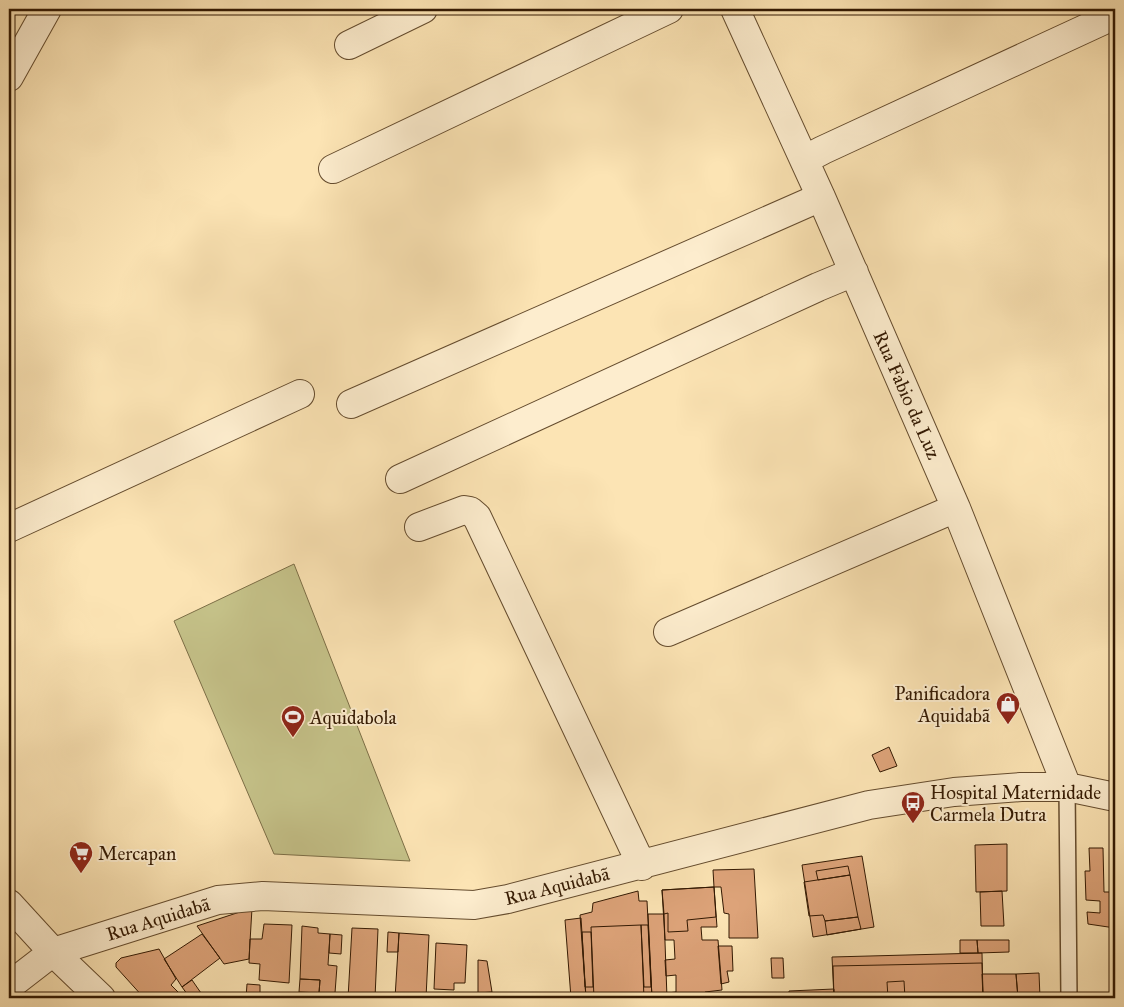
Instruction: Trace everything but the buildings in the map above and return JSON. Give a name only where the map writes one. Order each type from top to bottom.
[{"type":"street","points":[[9,77],[47,9]]},
{"type":"street","points":[[349,45],[423,9]]},
{"type":"street","points":[[333,169],[669,9]]},
{"type":"street","name":"Rua Fabio da Luz","points":[[735,9],[821,197],[956,508],[1067,787]]},
{"type":"street","points":[[804,160],[1115,15]]},
{"type":"street","points":[[351,404],[821,197]]},
{"type":"street","points":[[400,479],[854,272]]},
{"type":"street","points":[[9,528],[300,394]]},
{"type":"street","points":[[668,632],[956,508]]},
{"type":"street","points":[[419,527],[464,510],[470,511],[477,517],[642,866]]},
{"type":"street","name":"Rua Aquidabã","points":[[9,986],[53,952],[218,900],[263,896],[474,905],[508,899],[642,866],[869,806],[954,792],[1021,787],[1067,787],[1115,797]]},
{"type":"street","points":[[9,904],[53,952],[101,998]]},
{"type":"lane","points":[[1067,787],[1069,998]]},
{"type":"shaded area","name":"Aquidabola","points":[[294,564],[410,861],[274,854],[174,621]]},
{"type":"place","name":"Panificadora Aquidabã","points":[[1008,725]]},
{"type":"place","name":"Aquidabola","points":[[293,738]]},
{"type":"place","name":"Hospital Maternidade Carmela Dutra","points":[[913,824]]},
{"type":"place","name":"Mercapan","points":[[81,874]]}]
